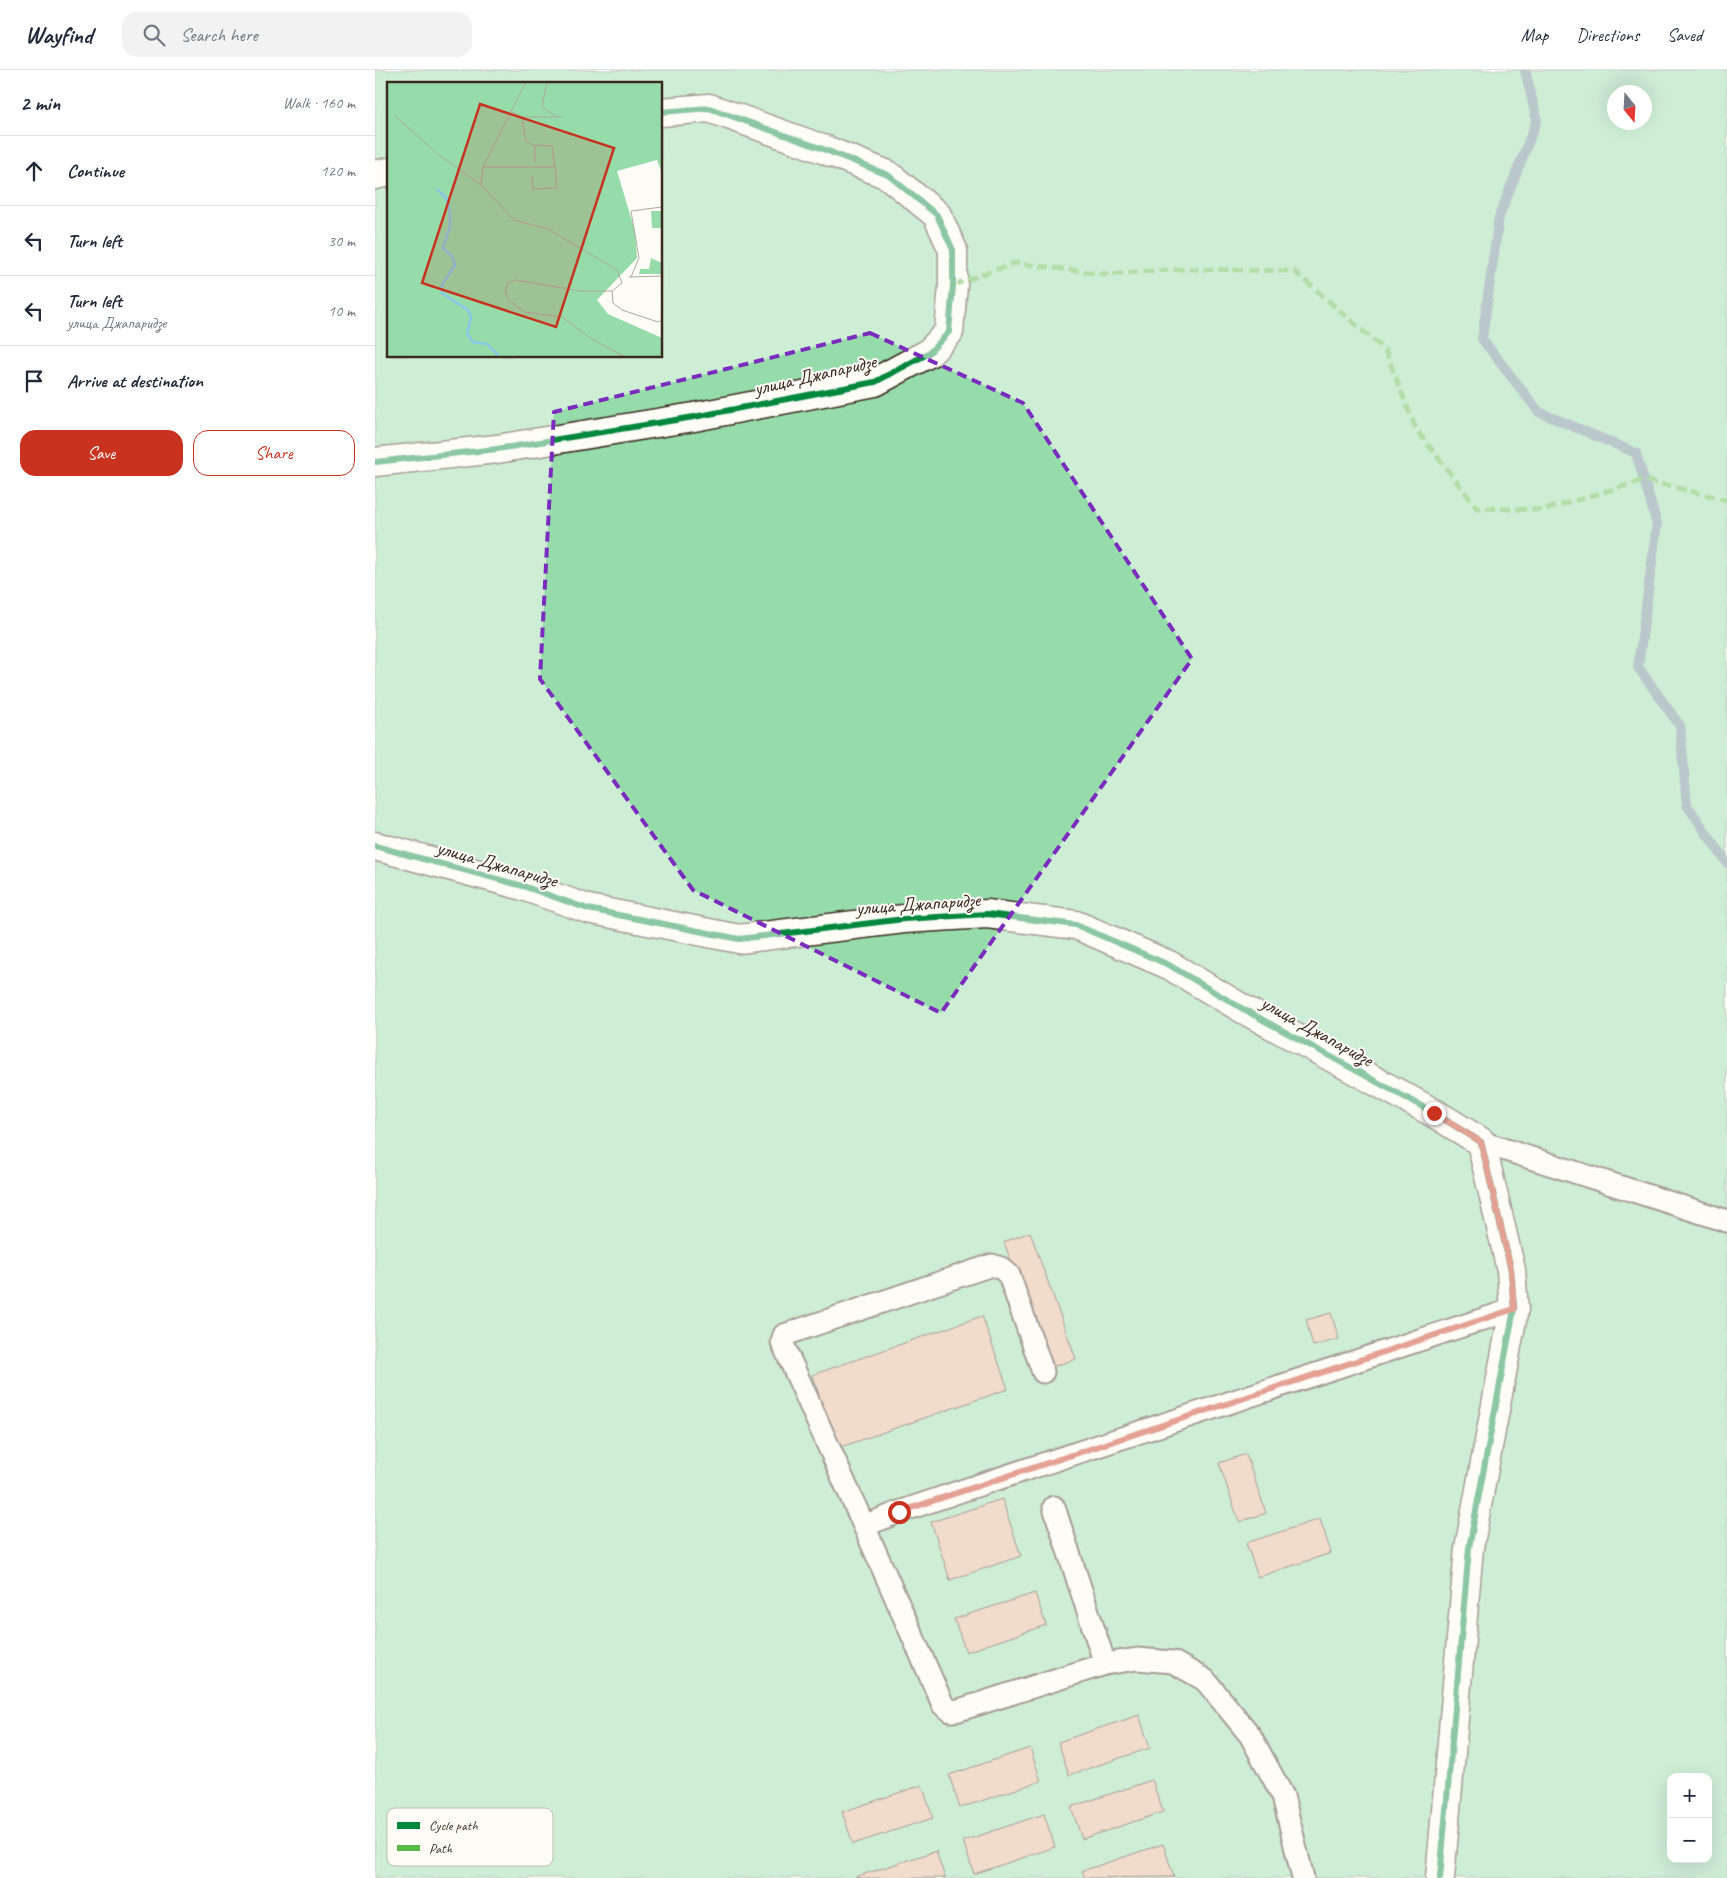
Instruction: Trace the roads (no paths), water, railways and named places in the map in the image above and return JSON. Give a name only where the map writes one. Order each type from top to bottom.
[{"type":"street","name":"улица Джапаридзе","points":[[375,462],[497,449],[674,420],[875,382],[929,353],[949,332],[953,285],[953,250],[937,215],[888,175],[823,149],[709,108],[663,112]]},
{"type":"street","name":"улица Джапаридзе","points":[[375,846],[523,886],[588,909],[739,939],[904,919],[987,914],[1076,925],[1169,965],[1243,1009],[1434,1113],[1481,1142]]},
{"type":"street","points":[[1440,1878],[1469,1548],[1514,1309],[1511,1270],[1481,1142]]},
{"type":"lane","points":[[1481,1142],[1727,1221]]},
{"type":"lane","points":[[1043,1372],[1009,1275],[1001,1268],[992,1265],[784,1335],[782,1342],[943,1705],[951,1711],[959,1710],[1105,1664],[1137,1659],[1173,1662],[1205,1680],[1250,1735],[1283,1796],[1303,1878]]},
{"type":"lane","points":[[864,1526],[945,1496],[1514,1309]]},
{"type":"lane","points":[[1053,1507],[1105,1664]]},
{"type":"waterway","points":[[1525,70],[1537,120],[1499,217],[1482,339],[1539,412],[1636,453],[1657,524],[1638,667],[1680,726],[1687,805],[1727,863]]}]
